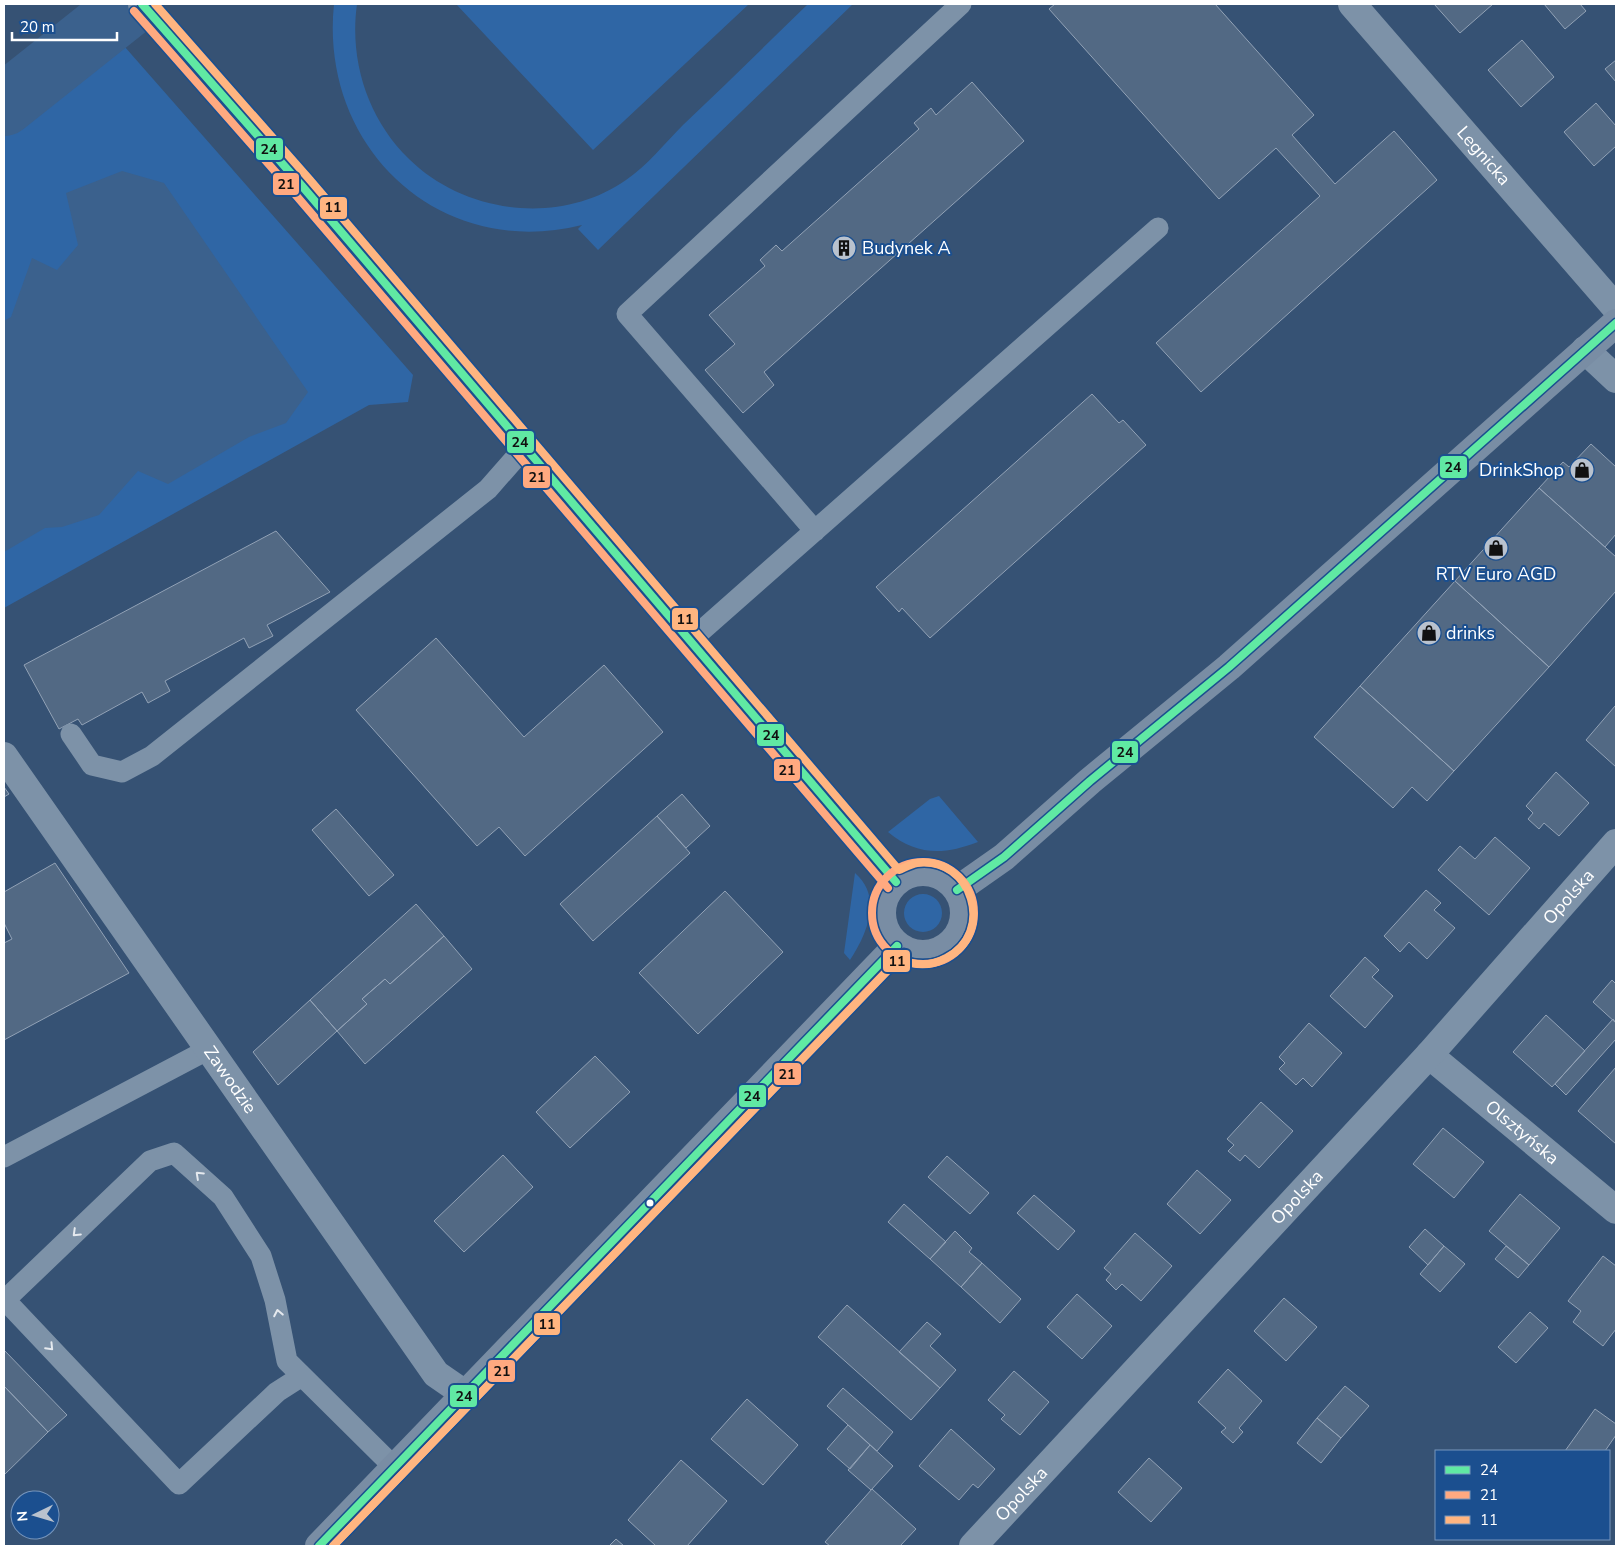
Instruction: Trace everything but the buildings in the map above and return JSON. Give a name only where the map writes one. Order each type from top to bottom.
[{"type":"street","points":[[142,4],[308,193],[896,882]]},
{"type":"street","name":"Legnicka","points":[[1352,4],[1616,308]]},
{"type":"street","points":[[958,890],[1004,857],[1090,781],[1229,667],[1616,322]]},
{"type":"street","points":[[1585,350],[1616,379]]},
{"type":"street","name":"Zawodzie","points":[[4,756],[436,1374],[464,1394]]},
{"type":"street","name":"Opolska","points":[[973,1546],[1429,1055],[1616,843]]},
{"type":"street","points":[[932,872],[945,878],[958,890],[964,910],[964,923],[959,935],[940,952],[927,955],[914,954],[897,946],[885,930],[881,917],[883,904],[887,892],[896,882],[913,873],[932,872]]},
{"type":"street","points":[[319,1546],[897,946]]},
{"type":"street","name":"Olsztyńska","points":[[1429,1055],[1616,1210]]},
{"type":"lane","points":[[815,531],[627,314],[961,4]]},
{"type":"lane","points":[[691,640],[1158,228]]},
{"type":"lane","points":[[71,734],[92,765],[122,772],[152,756],[488,489],[524,448]]},
{"type":"lane","points":[[4,1156],[209,1050]]},
{"type":"lane","points":[[295,1369],[277,1392],[179,1484],[5,1300],[150,1162],[174,1152],[223,1197],[261,1256],[276,1300],[295,1369],[394,1467]]},
{"type":"shaded area","points":[[334,4],[357,4],[355,25],[356,47],[359,68],[365,88],[382,126],[409,159],[432,178],[457,192],[485,202],[514,207],[543,208],[572,204],[600,195],[634,174],[808,4],[853,4],[598,250],[578,229],[582,225],[530,232],[481,226],[437,209],[399,182],[368,146],[346,104],[334,56]]},
{"type":"shaded area","points":[[456,4],[749,4],[593,150]]},
{"type":"shaded area","points":[[110,30],[413,375],[408,402],[369,405],[4,608],[4,124]]},
{"type":"shaded area","points":[[122,171],[164,183],[308,392],[286,423],[249,437],[168,484],[138,471],[99,515],[62,527],[45,528],[4,552],[4,321],[11,317],[32,258],[57,270],[78,245],[66,193]]},
{"type":"shaded area","points":[[939,796],[978,842],[954,849],[931,851],[910,846],[888,832],[930,799]]},
{"type":"shaded area","points":[[855,873],[864,883],[870,904],[869,916],[862,939],[850,960],[844,953]]},
{"type":"shaded area","points":[[923,894],[936,900],[942,913],[936,926],[923,932],[910,926],[904,913],[910,900]]},
{"type":"waterway","points":[[4,105],[131,4]]},
{"type":"transit line","name":"24","points":[[142,4],[302,186],[896,882]]},
{"type":"transit line","name":"11","points":[[155,4],[310,180],[899,870],[917,863],[936,864],[952,871],[964,883],[971,898],[973,915],[970,932],[961,946],[946,958],[928,964],[911,963],[899,959],[333,1546]]},
{"type":"transit line","name":"21","points":[[134,11],[294,193],[888,888]]},
{"type":"transit line","name":"24","points":[[957,890],[1004,857],[1090,781],[1229,667],[1616,323]]},
{"type":"transit line","name":"21","points":[[923,862],[933,863],[952,870],[966,884],[973,903],[974,913],[973,923],[966,942],[952,956],[933,963],[923,964],[913,963],[894,956],[880,942],[873,923],[872,913],[873,903],[880,884],[894,870],[913,863],[923,862]]},
{"type":"transit line","name":"24","points":[[319,1546],[897,946]]},
{"type":"transit line","name":"21","points":[[333,1546],[904,953]]},
{"type":"place","name":"Budynek A","points":[[844,248]]},
{"type":"place","name":"DrinkShop","points":[[1582,470]]},
{"type":"place","name":"RTV Euro AGD","points":[[1496,548]]},
{"type":"place","name":"drinks","points":[[1429,633]]}]
